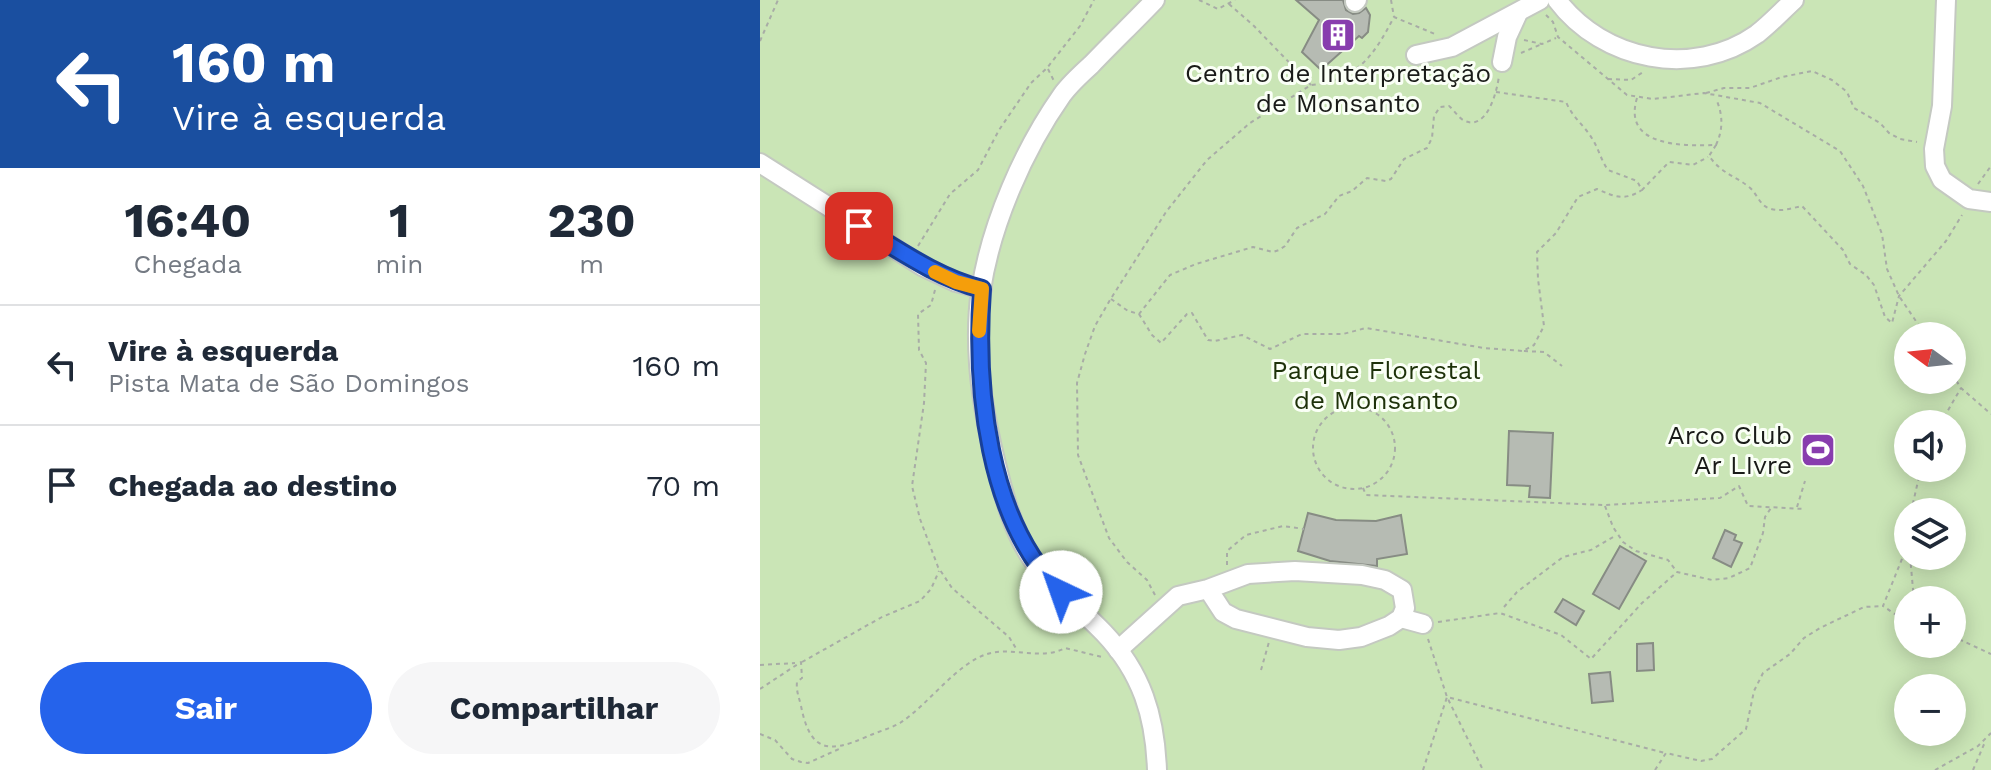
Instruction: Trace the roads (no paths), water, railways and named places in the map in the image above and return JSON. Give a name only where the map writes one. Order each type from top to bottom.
[{"type":"street","points":[[1155,0],[1064,93],[1031,144],[994,239],[982,289],[979,328],[985,410],[1004,496],[1019,537],[1046,578],[1118,650],[1136,675],[1155,732],[1157,770]]},
{"type":"street","points":[[1557,0],[1567,14],[1619,49],[1646,56],[1690,59],[1721,52],[1757,34],[1794,0]]},
{"type":"street","points":[[1946,0],[1942,106],[1934,149],[1935,166],[1942,180],[1969,199],[1991,202]]},
{"type":"street","points":[[1506,62],[1507,37],[1529,6]]},
{"type":"street","points":[[1416,55],[1452,47],[1529,6]]},
{"type":"street","points":[[760,163],[918,262],[956,282],[982,289]]},
{"type":"street","points":[[1118,650],[1178,596],[1248,574],[1295,571],[1362,575],[1385,580],[1402,590],[1405,608],[1401,618],[1389,626],[1361,637],[1339,640],[1307,637],[1236,619],[1223,612],[1208,589]]},
{"type":"street","points":[[1401,618],[1423,624]]},
{"type":"place","name":"Centro de Interpretação de Monsanto","points":[[1338,35]]},
{"type":"place","name":"Arco Club Ar LIvre","points":[[1818,450]]},
{"type":"park label","name":"Parque Florestal de Monsanto","points":[[1376,385]]}]
